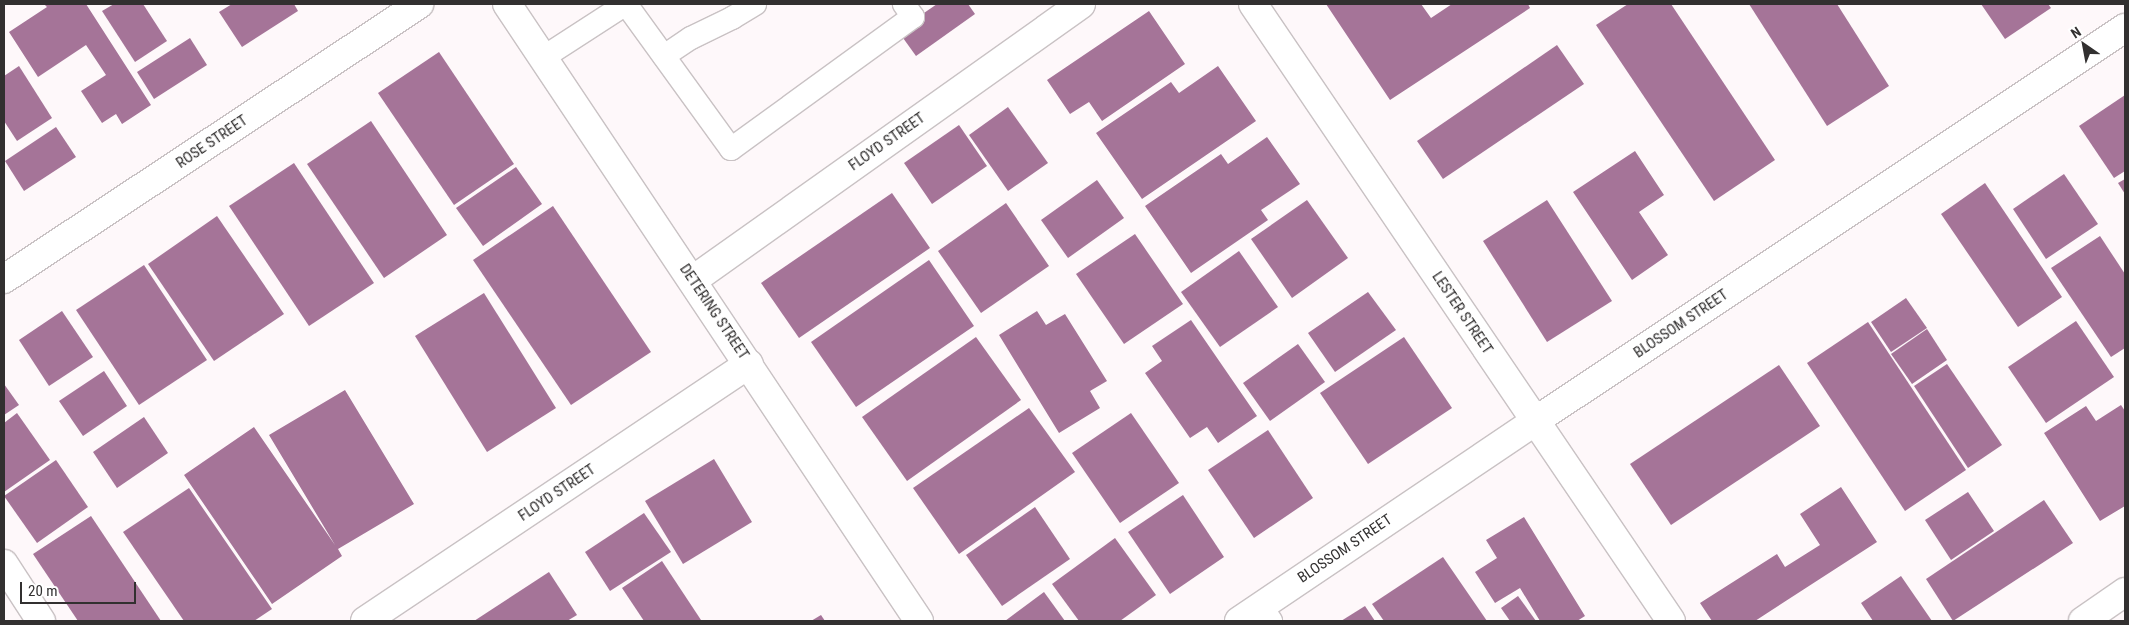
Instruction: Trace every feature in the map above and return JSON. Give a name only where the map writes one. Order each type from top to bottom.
[{"type":"street","name":"ROSE STREET","points":[[4,280],[419,4]]},
{"type":"street","name":"DETERING STREET","points":[[507,4],[919,621]]},
{"type":"street","name":"FLOYD STREET","points":[[693,280],[1081,4]]},
{"type":"street","name":"LESTER STREET","points":[[1253,4],[1671,621]]},
{"type":"street","name":"BLOSSOM STREET","points":[[1239,621],[1266,614],[1535,421],[2125,28]]},
{"type":"street","name":"FLOYD STREET","points":[[364,621],[749,364]]},
{"type":"street","points":[[4,564],[41,621]]},
{"type":"street","points":[[2083,621],[2125,592]]},
{"type":"lane","points":[[544,57],[626,4],[731,149],[913,17],[904,4]]},
{"type":"lane","points":[[664,56],[691,38],[756,4]]},
{"type":"building","points":[[44,4],[86,4],[151,105],[122,124],[116,114],[102,123],[81,91],[106,75],[86,45],[38,77],[9,32],[47,7]]},
{"type":"building","points":[[114,4],[143,4],[167,41],[135,62],[102,11]]},
{"type":"building","points":[[232,4],[294,4],[298,11],[242,47],[219,12]]},
{"type":"building","points":[[937,4],[968,4],[975,14],[916,56],[898,31]]},
{"type":"building","points":[[1326,4],[1421,4],[1431,18],[1452,4],[1528,4],[1530,8],[1390,100]]},
{"type":"building","points":[[1628,4],[1671,4],[1775,160],[1714,201],[1596,25]]},
{"type":"building","points":[[1749,4],[1837,4],[1889,86],[1827,126]]},
{"type":"building","points":[[1981,4],[2048,4],[2051,8],[2005,39]]},
{"type":"building","points":[[1149,11],[1185,64],[1102,121],[1089,102],[1070,114],[1047,80]]},
{"type":"building","points":[[190,38],[207,65],[154,99],[137,72]]},
{"type":"building","points":[[1557,45],[1584,84],[1443,179],[1417,141]]},
{"type":"building","points":[[439,52],[514,164],[454,205],[378,93]]},
{"type":"building","points":[[19,66],[52,118],[17,141],[4,121],[4,76]]},
{"type":"building","points":[[1218,66],[1256,121],[1142,199],[1096,133],[1171,82],[1179,93]]},
{"type":"building","points":[[2125,95],[2125,171],[2114,178],[2079,126]]},
{"type":"building","points":[[1008,107],[1048,163],[1008,191],[969,135]]},
{"type":"building","points":[[371,121],[447,235],[384,278],[307,164]]},
{"type":"building","points":[[959,125],[987,166],[932,204],[904,163]]},
{"type":"building","points":[[56,127],[76,157],[24,191],[5,161]]},
{"type":"building","points":[[1267,137],[1300,184],[1261,210],[1268,220],[1191,273],[1145,206],[1221,154],[1228,164]]},
{"type":"building","points":[[1635,151],[1664,195],[1639,212],[1668,255],[1632,280],[1573,192]]},
{"type":"building","points":[[294,163],[374,283],[309,326],[229,206]]},
{"type":"building","points":[[516,167],[542,204],[483,246],[456,208]]},
{"type":"building","points":[[2064,174],[2098,224],[2046,259],[2013,209]]},
{"type":"building","points":[[2125,179],[2125,194],[2118,183]]},
{"type":"building","points":[[1097,180],[1124,218],[1068,258],[1041,220]]},
{"type":"building","points":[[1985,183],[2062,297],[2018,327],[1941,214]]},
{"type":"building","points":[[892,193],[930,248],[799,338],[761,283]]},
{"type":"building","points":[[1307,200],[1348,258],[1292,298],[1251,239]]},
{"type":"building","points":[[1547,200],[1612,301],[1547,342],[1483,241]]},
{"type":"building","points":[[1006,203],[1049,266],[981,313],[938,251]]},
{"type":"building","points":[[553,206],[651,352],[571,405],[473,260]]},
{"type":"building","points":[[217,216],[284,314],[214,361],[148,264]]},
{"type":"building","points":[[1135,234],[1183,304],[1124,344],[1076,274]]},
{"type":"building","points":[[2100,236],[2125,274],[2125,348],[2111,357],[2051,268]]},
{"type":"building","points":[[1239,251],[1278,307],[1220,347],[1181,292]]},
{"type":"building","points":[[929,260],[974,326],[856,407],[811,342]]},
{"type":"building","points":[[144,265],[207,360],[139,405],[76,310]]},
{"type":"building","points":[[1368,292],[1396,330],[1335,372],[1308,333]]},
{"type":"building","points":[[484,293],[556,408],[487,452],[415,336]]},
{"type":"building","points":[[1906,298],[1927,328],[1891,352],[1871,322]]},
{"type":"building","points":[[62,311],[93,357],[49,386],[19,340]]},
{"type":"building","points":[[1037,311],[1046,325],[1065,314],[1107,381],[1090,391],[1100,408],[1059,433],[999,335]]},
{"type":"building","points":[[1191,320],[1257,416],[1218,443],[1207,427],[1190,438],[1145,373],[1162,361],[1152,346]]},
{"type":"building","points":[[2076,321],[2114,377],[2046,423],[2008,367]]},
{"type":"building","points":[[1868,322],[1966,470],[1905,511],[1807,363]]},
{"type":"building","points":[[1927,329],[1947,360],[1912,384],[1891,354]]},
{"type":"building","points":[[976,337],[1021,400],[907,481],[862,417]]},
{"type":"building","points":[[1404,337],[1452,408],[1368,464],[1320,393]]},
{"type":"building","points":[[1298,344],[1325,382],[1270,421],[1243,383]]},
{"type":"building","points":[[1947,364],[2002,445],[1968,468],[1914,386]]},
{"type":"building","points":[[1779,365],[1820,426],[1671,525],[1630,464]]},
{"type":"building","points":[[104,371],[127,406],[83,436],[59,401]]},
{"type":"building","points":[[4,384],[19,405],[4,415]]},
{"type":"building","points":[[345,390],[414,504],[338,549],[342,556],[272,604],[184,475],[254,427],[335,545],[269,435]]},
{"type":"building","points":[[2121,405],[2125,411],[2125,506],[2100,521],[2044,433],[2086,406],[2096,421]]},
{"type":"building","points":[[1029,408],[1075,472],[959,554],[913,488]]},
{"type":"building","points":[[17,413],[50,460],[4,492],[4,423]]},
{"type":"building","points":[[1131,413],[1179,483],[1120,523],[1072,453]]},
{"type":"building","points":[[144,417],[168,453],[117,488],[93,452]]},
{"type":"building","points":[[1268,430],[1313,498],[1254,538],[1208,470]]},
{"type":"building","points":[[714,459],[752,522],[683,564],[645,501]]},
{"type":"building","points":[[56,460],[88,507],[37,543],[4,496]]},
{"type":"building","points":[[1841,487],[1877,542],[1755,621],[1712,621],[1700,603],[1777,554],[1785,567],[1820,545],[1800,514]]},
{"type":"building","points":[[189,488],[272,609],[254,621],[184,621],[123,532]]},
{"type":"building","points":[[1968,492],[1994,531],[1951,560],[1925,520]]},
{"type":"building","points":[[1183,495],[1224,557],[1170,594],[1128,532]]},
{"type":"building","points":[[2044,500],[2073,543],[1953,621],[1926,579]]},
{"type":"building","points":[[1035,507],[1070,559],[1002,606],[966,555]]},
{"type":"building","points":[[644,513],[671,552],[610,591],[585,552]]},
{"type":"building","points":[[91,516],[161,621],[78,621],[33,554]]},
{"type":"building","points":[[1524,517],[1585,616],[1577,621],[1540,621],[1520,588],[1495,603],[1475,572],[1497,558],[1486,540]]},
{"type":"building","points":[[1115,538],[1156,595],[1120,621],[1079,621],[1052,584]]},
{"type":"building","points":[[1443,557],[1487,621],[1384,621],[1372,604]]},
{"type":"building","points":[[662,561],[700,621],[644,621],[622,588]]},
{"type":"building","points":[[549,572],[577,615],[567,621],[474,621]]},
{"type":"building","points":[[1901,576],[1932,621],[1873,621],[1861,603]]},
{"type":"building","points":[[1044,592],[1065,621],[1005,621]]},
{"type":"building","points":[[1518,596],[1536,621],[1510,621],[1501,608]]},
{"type":"building","points":[[1365,606],[1375,621],[1341,621]]},
{"type":"building","points":[[821,615],[825,621],[811,621]]}]
